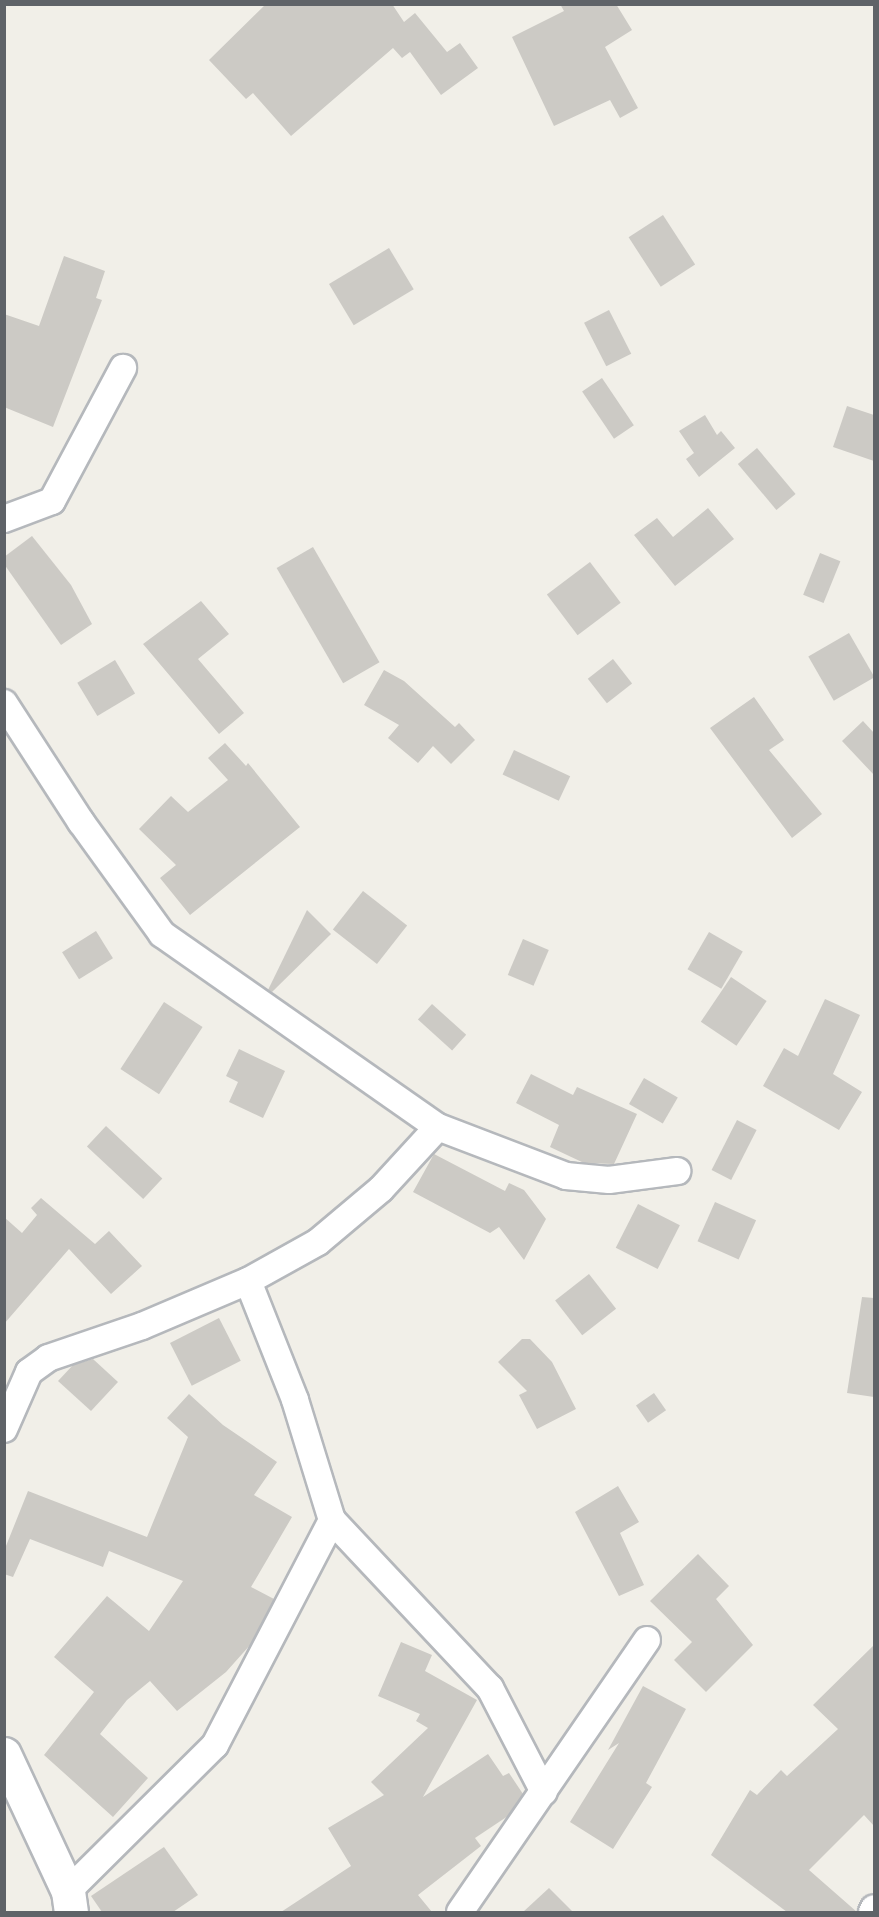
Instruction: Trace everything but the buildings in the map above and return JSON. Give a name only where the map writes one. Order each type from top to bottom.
[{"type":"street","points":[[4,519],[52,501],[123,368]]},
{"type":"street","points":[[4,703],[81,822],[162,934],[438,1127],[566,1176],[609,1180],[677,1171]]},
{"type":"street","points":[[4,1429],[29,1372],[48,1358],[142,1326],[248,1281],[318,1242],[381,1189],[438,1127]]},
{"type":"street","points":[[248,1281],[295,1400],[332,1520],[490,1688],[544,1792]]},
{"type":"street","points":[[4,1754],[70,1902],[215,1745],[332,1520]]},
{"type":"street","points":[[460,1912],[647,1640]]},
{"type":"street","points":[[872,1912],[874,1908]]}]
